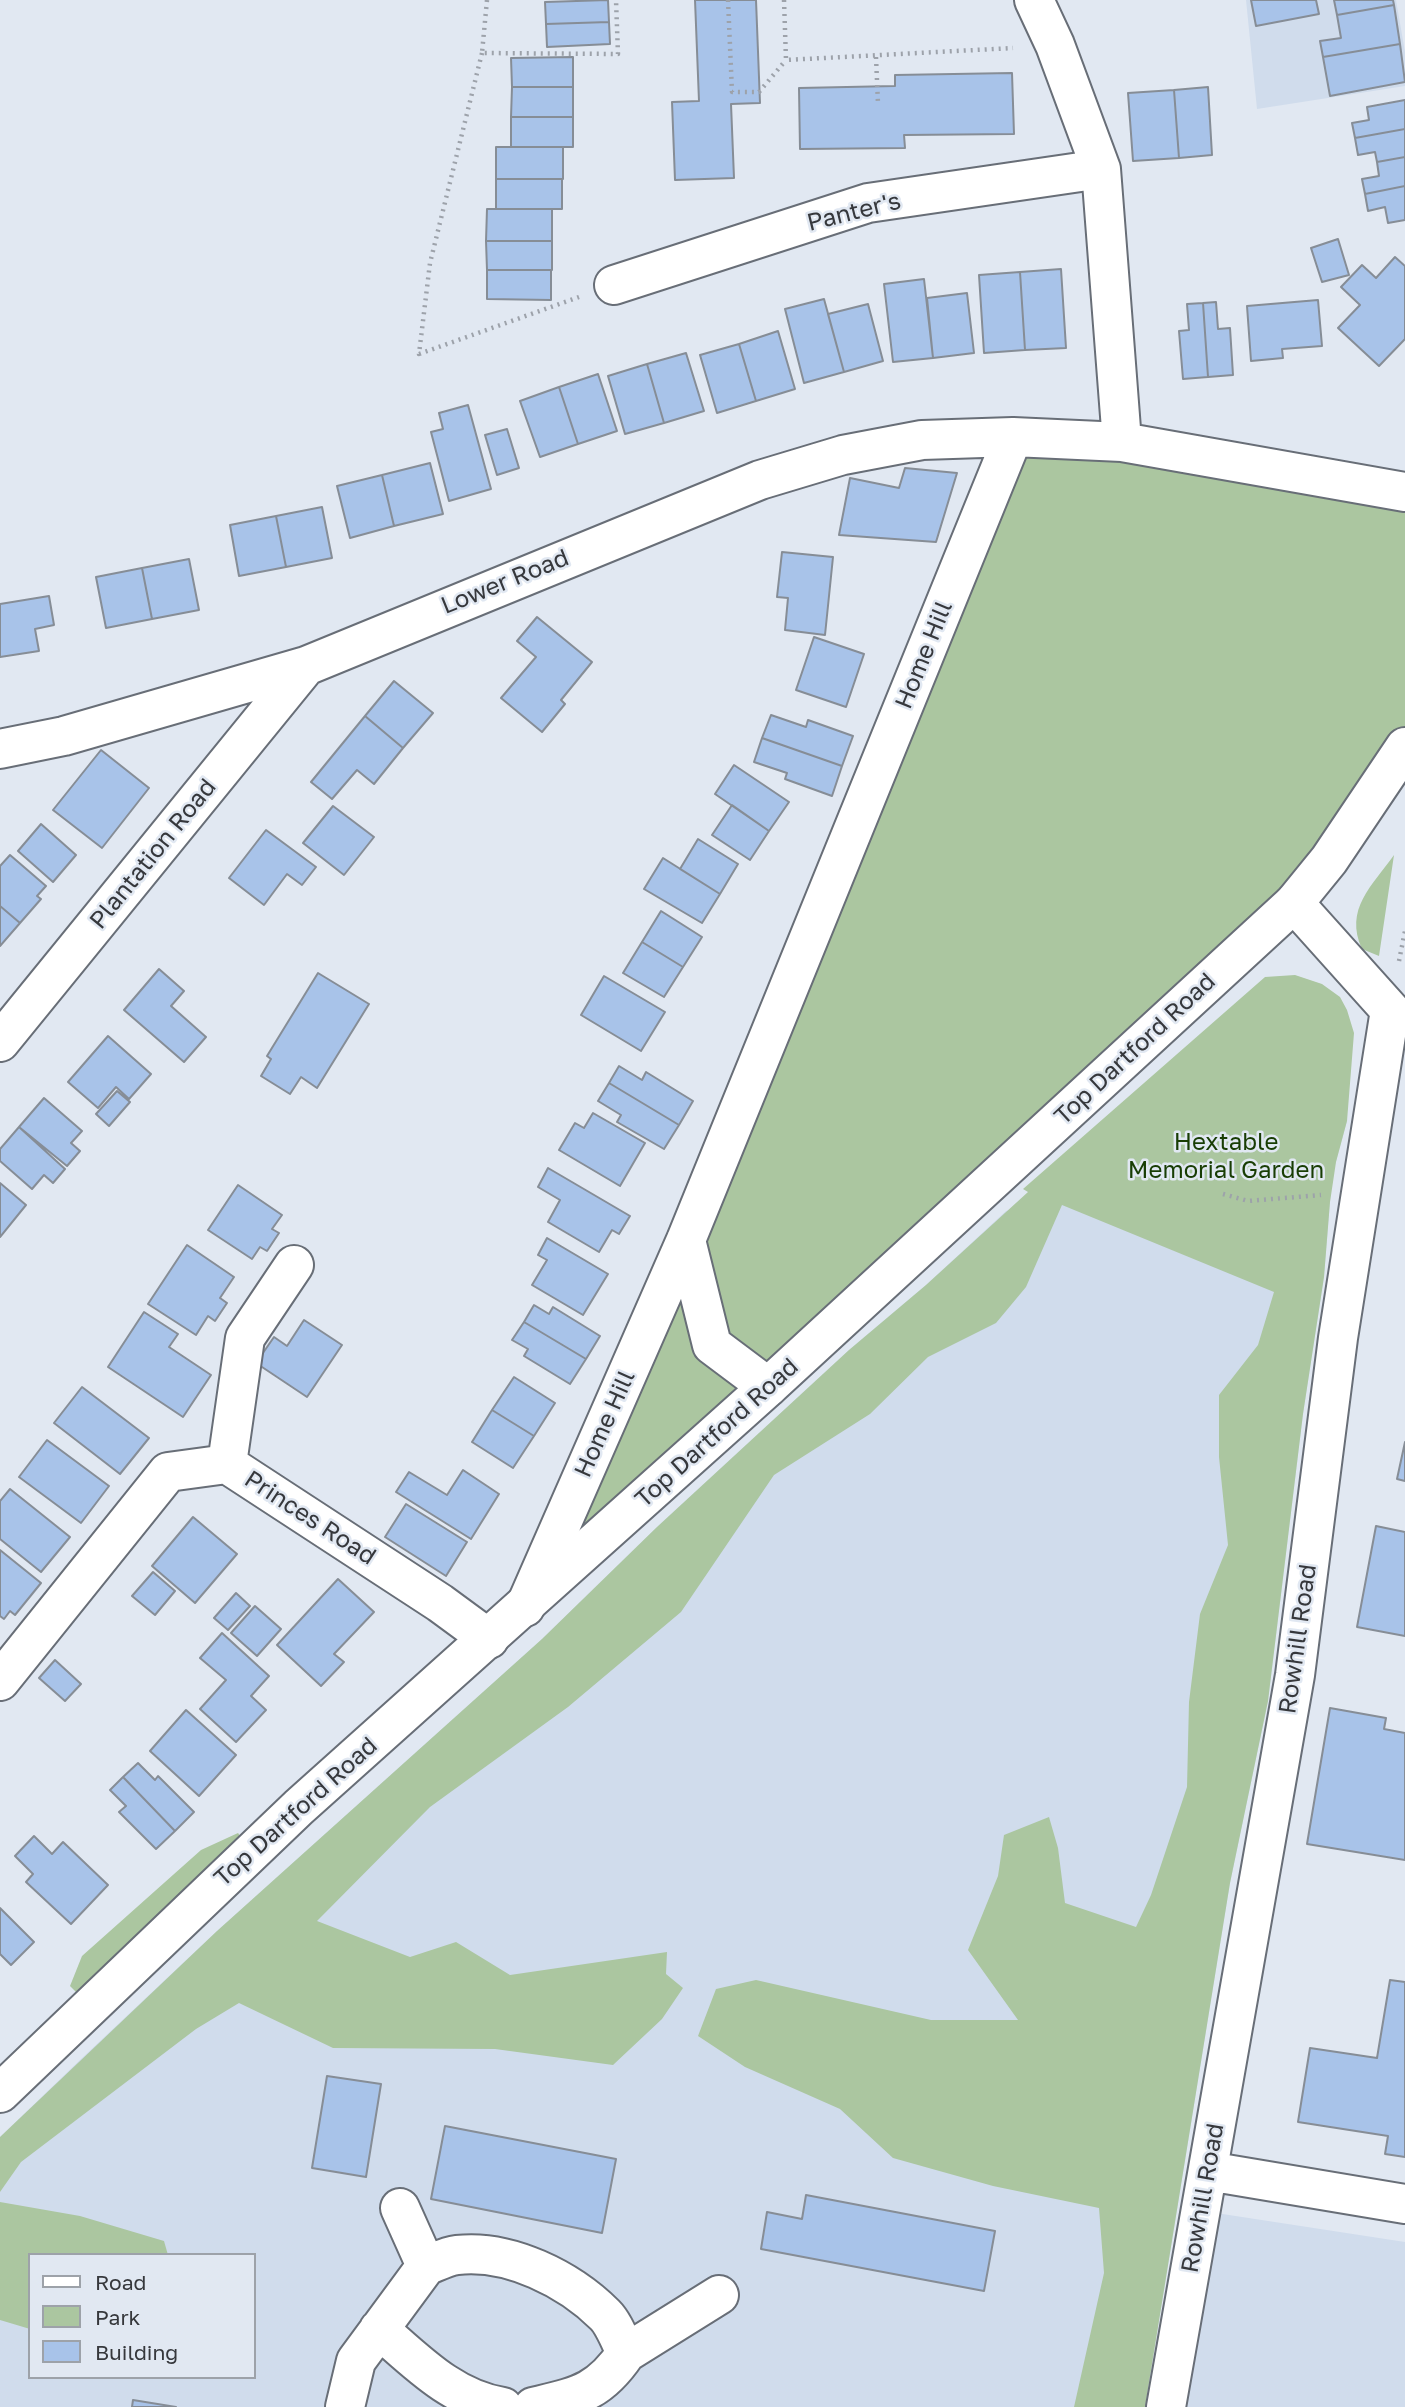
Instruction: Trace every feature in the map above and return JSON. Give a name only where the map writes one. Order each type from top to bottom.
[{"type":"street","points":[[1034,0],[1055,45],[1101,169],[1122,442]]},
{"type":"street","name":"Panter's","points":[[614,285],[868,203],[1101,169]]},
{"type":"street","points":[[1013,437],[1122,442],[1405,492]]},
{"type":"street","name":"Lower Road","points":[[0,749],[64,736],[306,666],[760,480],[843,455],[922,440],[1013,437]]},
{"type":"street","name":"Home Hill","points":[[525,1608],[685,1240],[1013,437]]},
{"type":"street","name":"Plantation Road","points":[[0,1042],[306,666]]},
{"type":"street","name":"Top Dartford Road","points":[[0,2093],[299,1807],[525,1608],[1294,903],[1329,860],[1405,747]]},
{"type":"street","name":"Rowhill Road","points":[[1166,2407],[1295,1675],[1338,1338],[1390,1010],[1294,903]]},
{"type":"street","points":[[685,1240],[712,1345],[768,1387]]},
{"type":"street","points":[[226,1464],[245,1338],[294,1265]]},
{"type":"street","name":"Princes Road","points":[[0,1681],[168,1472],[226,1464],[440,1603],[489,1639]]},
{"type":"street","points":[[1208,2171],[1405,2204]]},
{"type":"street","points":[[400,2208],[426,2266]]},
{"type":"street","points":[[345,2407],[356,2361],[379,2329],[426,2266],[455,2255],[492,2255],[534,2268],[569,2286],[607,2316],[626,2353]]},
{"type":"street","points":[[533,2407],[573,2397],[609,2378],[626,2353],[719,2295]]},
{"type":"street","points":[[379,2329],[440,2381],[478,2403],[503,2407]]},
{"type":"path","points":[[487,0],[482,53],[430,263],[419,354],[614,285]]},
{"type":"path","points":[[482,53],[618,54],[616,0]]},
{"type":"path","points":[[728,0],[732,92],[759,92],[786,60],[784,0]]},
{"type":"path","points":[[786,60],[1055,45]]},
{"type":"path","points":[[876,57],[878,104]]},
{"type":"path","points":[[1223,1194],[1248,1201],[1331,1195],[1360,1199]]},
{"type":"shaded area","points":[[1246,0],[1396,0],[1405,52],[1405,86],[1257,109]]},
{"type":"shaded area","points":[[1347,1121],[1332,1176],[1324,1277],[1303,1414],[1268,1701],[1230,1883],[1145,2407],[0,2407],[0,2137],[217,1931],[542,1639],[657,1527],[849,1350],[926,1285],[1006,1211]]},
{"type":"shaded area","points":[[1216,2213],[1405,2242],[1405,2407],[1183,2407]]},
{"type":"green space","points":[[1015,439],[1405,491],[1405,746],[1328,860],[768,1386],[714,1344],[686,1240]]},
{"type":"green space","points":[[1394,855],[1379,956],[1362,949],[1356,922],[1358,910],[1369,888]]},
{"type":"green space","name":"Hextable Memorial Garden","points":[[1295,975],[1322,984],[1340,997],[1347,1010],[1354,1033],[1347,1121],[1336,1162],[1330,1202],[1324,1277],[1303,1414],[1268,1701],[1230,1883],[1145,2407],[1074,2407],[1104,2273],[1099,2208],[993,2186],[893,2158],[840,2109],[745,2067],[698,2036],[716,1989],[756,1980],[931,2020],[1018,2020],[968,1950],[998,1876],[1004,1835],[1049,1817],[1058,1848],[1065,1903],[1136,1927],[1151,1895],[1187,1787],[1189,1702],[1200,1614],[1228,1545],[1219,1457],[1219,1395],[1258,1345],[1274,1292],[1062,1205],[1026,1287],[996,1323],[928,1357],[870,1414],[774,1475],[681,1612],[568,1707],[430,1807],[317,1921],[410,1957],[456,1942],[510,1975],[667,1952],[666,1974],[683,1988],[662,2019],[613,2065],[495,2049],[333,2048],[239,2003],[196,2029],[21,2162],[0,2192],[0,2137],[217,1931],[542,1639],[657,1527],[849,1350],[926,1285],[1028,1192],[1023,1189],[1265,977]]},
{"type":"green space","points":[[685,1243],[711,1346],[766,1388],[525,1606]]},
{"type":"green space","points":[[238,1833],[252,1851],[88,2004],[70,1986],[82,1956],[201,1850]]},
{"type":"green space","points":[[0,2202],[80,2216],[164,2241],[167,2253],[28,2253],[28,2328],[0,2320]]},
{"type":"building","points":[[608,0],[609,22],[546,24],[545,2]]},
{"type":"building","points":[[695,0],[756,0],[760,103],[731,104],[734,178],[675,180],[672,102],[699,101]]},
{"type":"building","points":[[1251,0],[1316,0],[1319,14],[1256,26]]},
{"type":"building","points":[[1334,0],[1393,0],[1394,5],[1337,15]]},
{"type":"building","points":[[1394,5],[1400,44],[1323,57],[1320,41],[1341,38],[1337,15]]},
{"type":"building","points":[[609,22],[610,44],[547,47],[546,24]]},
{"type":"building","points":[[1400,44],[1405,82],[1330,96],[1323,57]]},
{"type":"building","points":[[573,57],[573,87],[512,87],[511,58]]},
{"type":"building","points":[[1012,73],[1014,134],[904,135],[905,148],[800,149],[799,88],[895,86],[895,75]]},
{"type":"building","points":[[512,87],[573,87],[573,117],[511,117]]},
{"type":"building","points":[[1208,87],[1212,155],[1179,158],[1174,90]]},
{"type":"building","points":[[1174,90],[1179,158],[1133,161],[1128,93]]},
{"type":"building","points":[[1405,100],[1405,129],[1355,138],[1352,123],[1369,120],[1367,107]]},
{"type":"building","points":[[511,117],[573,117],[573,147],[511,147]]},
{"type":"building","points":[[1405,129],[1405,157],[1377,162],[1375,152],[1358,155],[1355,138]]},
{"type":"building","points":[[496,147],[563,147],[563,179],[496,179]]},
{"type":"building","points":[[1405,157],[1405,186],[1365,194],[1362,179],[1379,176],[1377,162]]},
{"type":"building","points":[[496,179],[562,179],[562,209],[496,209]]},
{"type":"building","points":[[1405,186],[1405,220],[1388,223],[1385,207],[1368,211],[1365,194]]},
{"type":"building","points":[[487,209],[552,209],[552,241],[486,241]]},
{"type":"building","points":[[1338,239],[1349,275],[1322,282],[1311,248]]},
{"type":"building","points":[[486,241],[552,241],[552,270],[487,270]]},
{"type":"building","points":[[1395,257],[1405,266],[1405,339],[1379,366],[1338,328],[1360,305],[1341,287],[1362,265],[1376,278]]},
{"type":"building","points":[[1061,269],[1066,348],[1025,350],[1020,272]]},
{"type":"building","points":[[487,270],[551,270],[551,300],[487,299]]},
{"type":"building","points":[[1020,272],[1025,350],[984,353],[979,275]]},
{"type":"building","points":[[924,279],[933,358],[893,362],[884,284]]},
{"type":"building","points":[[967,293],[974,353],[933,358],[927,298]]},
{"type":"building","points":[[824,299],[844,372],[804,383],[785,309]]},
{"type":"building","points":[[1318,300],[1322,346],[1282,349],[1283,358],[1251,361],[1247,306]]},
{"type":"building","points":[[1216,302],[1218,329],[1230,328],[1233,375],[1208,377],[1203,303]]},
{"type":"building","points":[[1203,303],[1208,377],[1183,379],[1179,331],[1189,330],[1187,304]]},
{"type":"building","points":[[868,304],[883,361],[844,372],[828,314]]},
{"type":"building","points":[[778,331],[795,389],[756,401],[739,344]]},
{"type":"building","points":[[739,344],[756,401],[717,413],[700,355]]},
{"type":"building","points":[[686,353],[704,411],[664,423],[647,364]]},
{"type":"building","points":[[647,364],[664,423],[625,434],[608,376]]},
{"type":"building","points":[[598,374],[617,431],[578,444],[559,387]]},
{"type":"building","points":[[559,387],[578,444],[540,457],[520,401]]},
{"type":"building","points":[[468,405],[491,489],[449,501],[431,432],[443,429],[439,413]]},
{"type":"building","points":[[507,429],[519,468],[497,475],[485,435]]},
{"type":"building","points":[[430,463],[443,514],[394,526],[382,475]]},
{"type":"building","points":[[905,468],[957,473],[936,542],[839,535],[850,478],[899,488]]},
{"type":"building","points":[[382,475],[394,526],[350,538],[337,486]]},
{"type":"building","points":[[322,507],[332,558],[286,567],[276,516]]},
{"type":"building","points":[[276,516],[286,567],[239,576],[230,525]]},
{"type":"building","points":[[782,552],[833,557],[825,635],[785,630],[788,598],[777,597]]},
{"type":"building","points":[[189,559],[199,610],[152,619],[142,568]]},
{"type":"building","points":[[142,568],[152,619],[106,628],[96,577]]},
{"type":"building","points":[[49,596],[54,625],[35,629],[39,651],[0,657],[0,604]]},
{"type":"building","points":[[537,617],[592,662],[561,700],[565,704],[542,732],[501,698],[536,657],[517,641]]},
{"type":"building","points":[[814,637],[864,654],[846,707],[796,690]]},
{"type":"building","points":[[394,681],[433,713],[403,748],[365,716]]},
{"type":"building","points":[[771,715],[806,727],[808,720],[853,736],[842,766],[762,738]]},
{"type":"building","points":[[365,716],[403,748],[374,784],[357,770],[332,799],[311,782]]},
{"type":"building","points":[[762,738],[842,766],[832,796],[785,779],[787,773],[754,762]]},
{"type":"building","points":[[101,750],[149,788],[102,848],[53,810]]},
{"type":"building","points":[[734,765],[789,802],[769,831],[715,794]]},
{"type":"building","points":[[732,805],[769,831],[750,860],[712,835]]},
{"type":"building","points":[[333,806],[374,837],[344,875],[303,843]]},
{"type":"building","points":[[41,824],[76,855],[53,882],[18,851]]},
{"type":"building","points":[[266,830],[316,867],[302,885],[287,874],[264,905],[229,878]]},
{"type":"building","points":[[698,839],[738,864],[720,894],[680,869]]},
{"type":"building","points":[[10,855],[46,886],[37,896],[41,899],[20,923],[0,906],[0,866]]},
{"type":"building","points":[[663,858],[720,894],[702,923],[644,889]]},
{"type":"building","points":[[0,906],[20,923],[0,946]]},
{"type":"building","points":[[661,911],[702,937],[683,967],[642,942]]},
{"type":"building","points":[[642,942],[683,967],[664,997],[623,973]]},
{"type":"building","points":[[159,969],[184,991],[171,1006],[206,1037],[184,1062],[124,1010]]},
{"type":"building","points":[[318,973],[369,1004],[317,1088],[301,1077],[290,1094],[261,1076],[271,1059],[267,1056]]},
{"type":"building","points":[[604,976],[665,1012],[641,1051],[581,1015]]},
{"type":"building","points":[[108,1036],[151,1074],[129,1099],[116,1087],[98,1108],[68,1082]]},
{"type":"building","points":[[619,1066],[642,1080],[646,1072],[693,1101],[679,1125],[609,1083]]},
{"type":"building","points":[[609,1083],[679,1125],[664,1149],[617,1122],[621,1115],[598,1101]]},
{"type":"building","points":[[117,1091],[130,1102],[109,1126],[96,1114]]},
{"type":"building","points":[[44,1098],[82,1131],[71,1143],[80,1151],[67,1166],[19,1127]]},
{"type":"building","points":[[593,1113],[645,1143],[620,1186],[559,1150],[575,1123],[584,1128]]},
{"type":"building","points":[[19,1127],[65,1169],[53,1183],[44,1175],[32,1189],[0,1161],[0,1149]]},
{"type":"building","points":[[548,1168],[630,1216],[619,1234],[612,1230],[599,1252],[548,1222],[560,1200],[538,1187]]},
{"type":"building","points":[[0,1183],[26,1205],[0,1237]]},
{"type":"building","points":[[238,1185],[282,1215],[272,1229],[279,1233],[267,1251],[260,1247],[252,1259],[208,1230]]},
{"type":"building","points":[[547,1238],[608,1274],[583,1315],[532,1285],[547,1260],[538,1255]]},
{"type":"building","points":[[187,1245],[234,1277],[220,1298],[227,1303],[215,1321],[208,1316],[196,1335],[148,1304]]},
{"type":"building","points":[[534,1305],[549,1314],[553,1307],[600,1336],[586,1359],[524,1322]]},
{"type":"building","points":[[144,1312],[178,1334],[169,1347],[211,1375],[183,1417],[108,1367]]},
{"type":"building","points":[[304,1320],[342,1345],[307,1397],[256,1363],[274,1337],[287,1346]]},
{"type":"building","points":[[524,1322],[586,1359],[570,1384],[524,1356],[528,1349],[512,1340]]},
{"type":"building","points":[[514,1377],[555,1403],[534,1436],[492,1410]]},
{"type":"building","points":[[82,1387],[149,1438],[120,1474],[54,1423]]},
{"type":"building","points":[[492,1410],[534,1436],[513,1468],[472,1442]]},
{"type":"building","points":[[47,1440],[109,1486],[81,1523],[19,1477]]},
{"type":"building","points":[[1405,1442],[1405,1481],[1397,1479]]},
{"type":"building","points":[[463,1470],[499,1494],[471,1539],[396,1492],[409,1472],[447,1495]]},
{"type":"building","points":[[10,1489],[70,1537],[41,1572],[0,1539],[0,1501]]},
{"type":"building","points":[[406,1504],[467,1542],[446,1576],[385,1537]]},
{"type":"building","points":[[193,1517],[237,1554],[195,1603],[152,1566]]},
{"type":"building","points":[[1376,1526],[1405,1532],[1405,1636],[1357,1627]]},
{"type":"building","points":[[0,1550],[41,1583],[15,1615],[10,1611],[4,1619],[0,1616]]},
{"type":"building","points":[[153,1572],[175,1591],[155,1615],[132,1596]]},
{"type":"building","points":[[338,1579],[374,1612],[334,1654],[344,1662],[321,1686],[277,1645]]},
{"type":"building","points":[[236,1593],[250,1606],[228,1630],[214,1618]]},
{"type":"building","points":[[255,1606],[281,1629],[257,1656],[231,1633]]},
{"type":"building","points":[[222,1633],[269,1676],[251,1696],[266,1710],[236,1742],[200,1709],[226,1680],[200,1658]]},
{"type":"building","points":[[55,1660],[81,1684],[65,1701],[39,1678]]},
{"type":"building","points":[[1330,1708],[1386,1718],[1384,1729],[1405,1733],[1405,1860],[1307,1844]]},
{"type":"building","points":[[186,1710],[236,1755],[199,1796],[150,1751]]},
{"type":"building","points":[[138,1763],[155,1780],[158,1776],[194,1812],[175,1831],[123,1777]]},
{"type":"building","points":[[123,1777],[175,1831],[156,1849],[119,1812],[126,1806],[110,1790]]},
{"type":"building","points":[[34,1836],[52,1854],[63,1842],[108,1885],[71,1924],[26,1882],[33,1874],[15,1856]]},
{"type":"building","points":[[0,1908],[34,1942],[11,1965],[0,1954]]},
{"type":"building","points":[[1390,1980],[1405,1982],[1405,2157],[1385,2154],[1388,2136],[1298,2122],[1310,2048],[1377,2058]]},
{"type":"building","points":[[327,2076],[381,2084],[366,2177],[312,2168]]},
{"type":"building","points":[[445,2126],[616,2159],[602,2233],[431,2199]]},
{"type":"building","points":[[806,2195],[995,2231],[984,2291],[761,2249],[767,2212],[802,2219]]},
{"type":"building","points":[[133,2400],[176,2407],[132,2407]]}]
